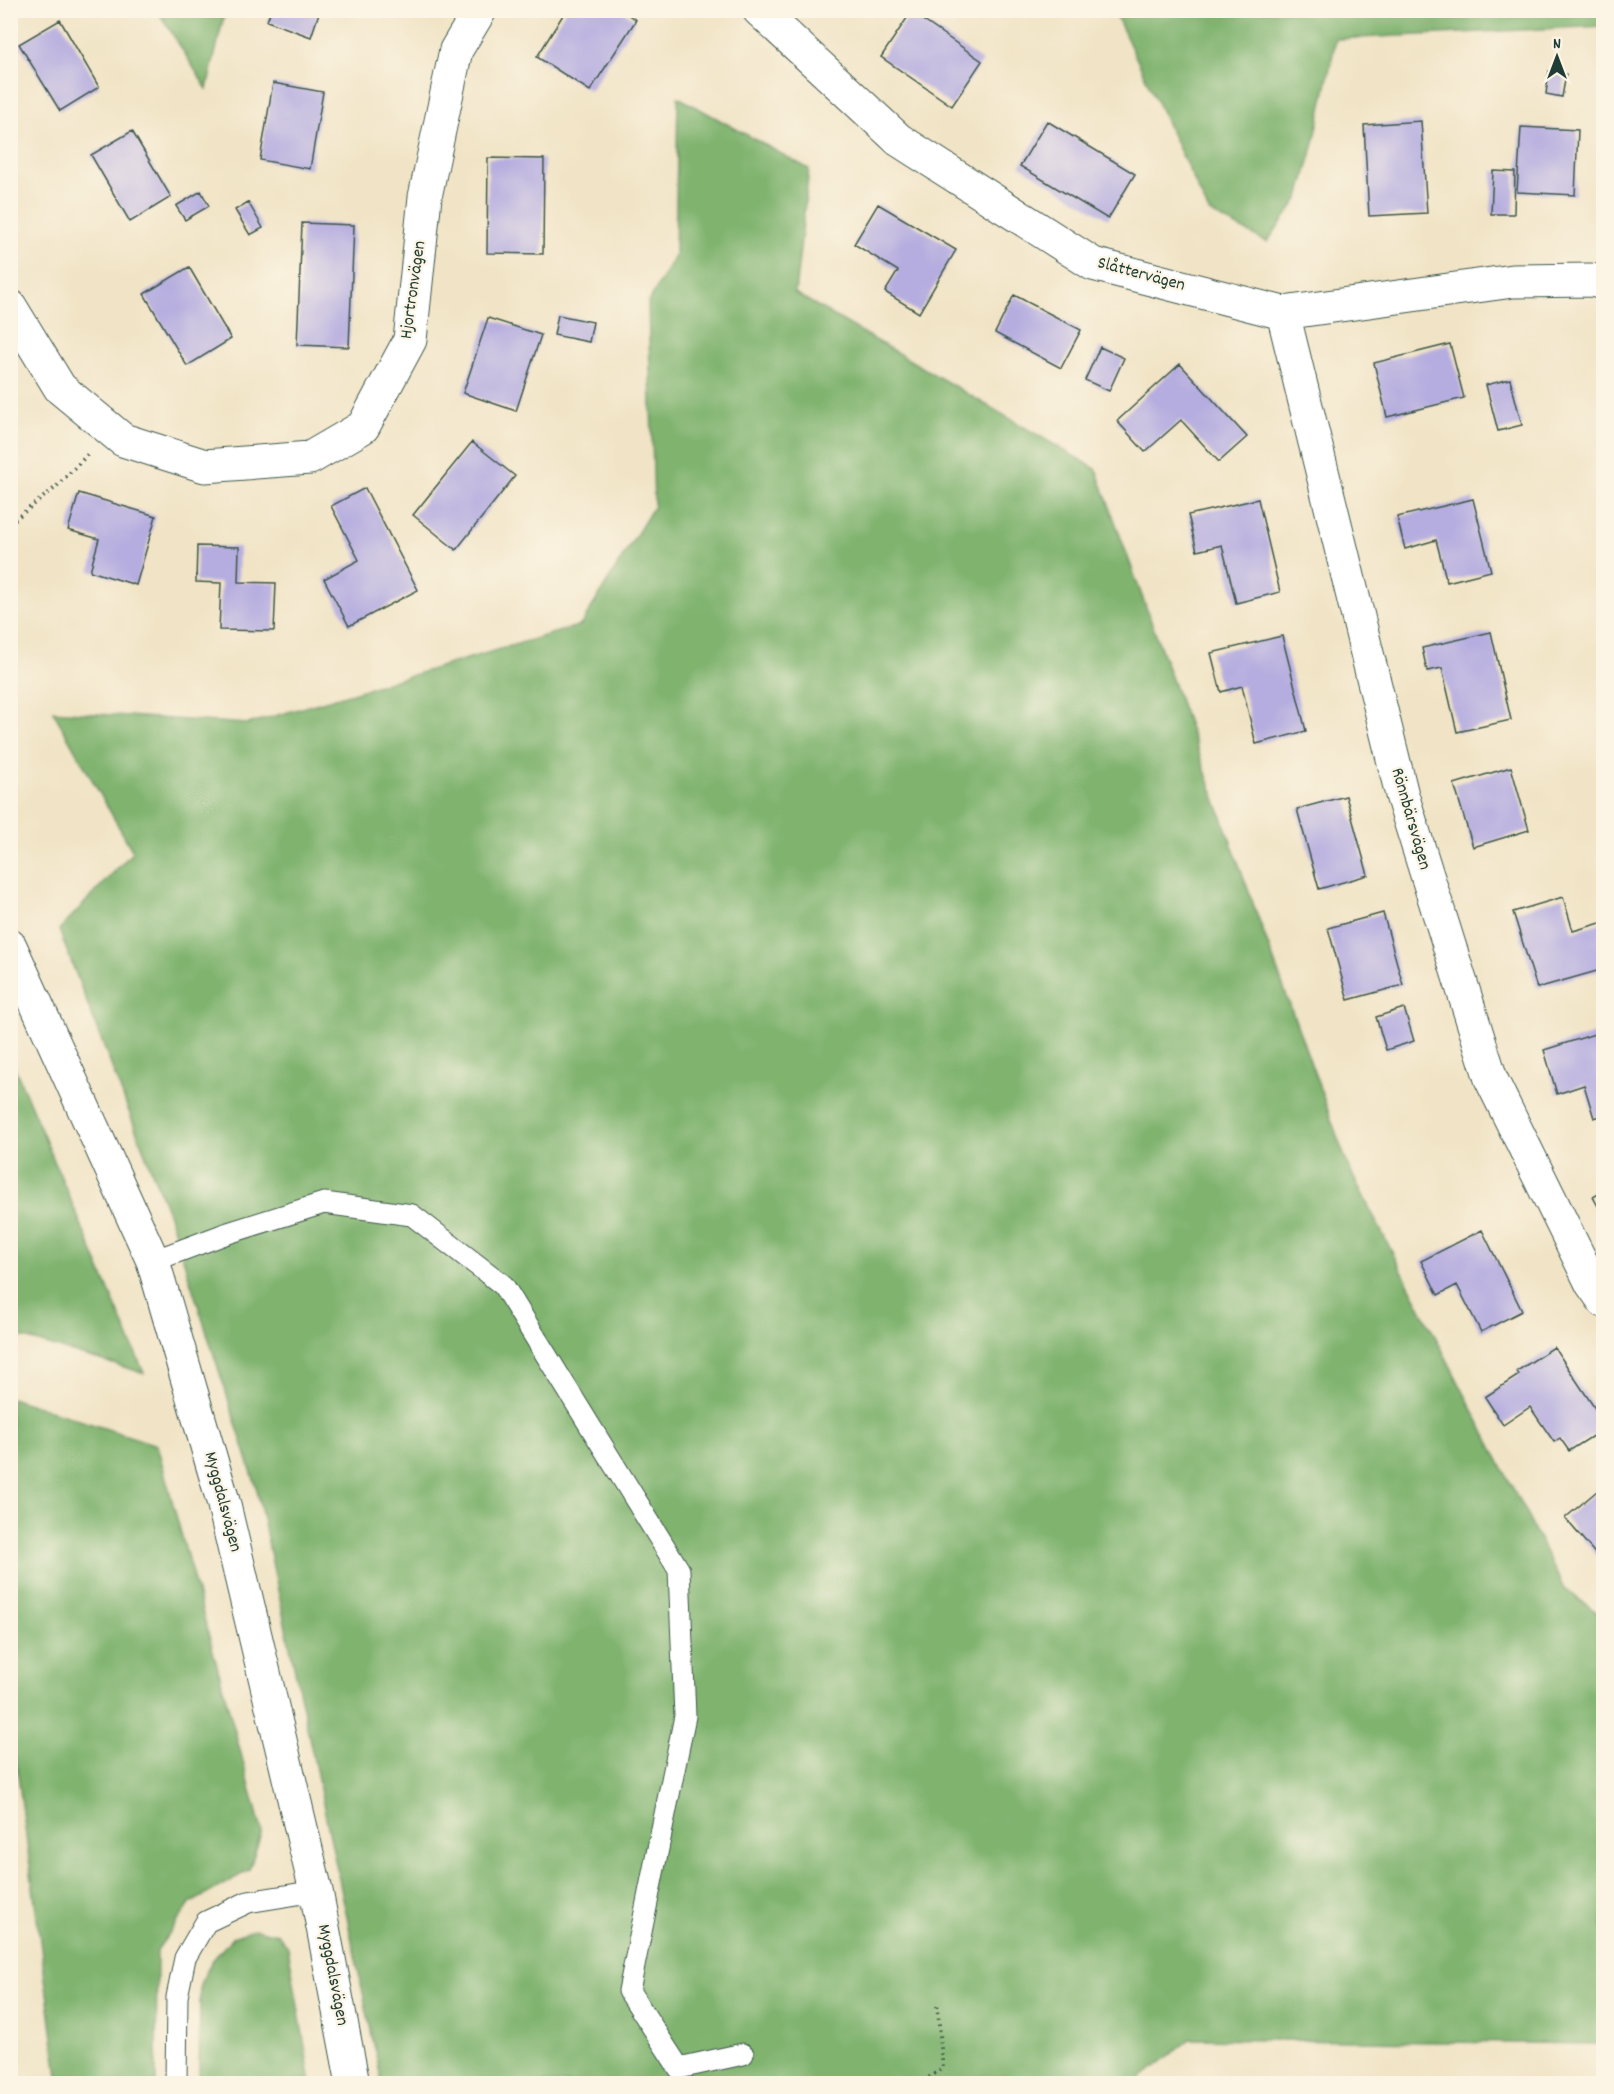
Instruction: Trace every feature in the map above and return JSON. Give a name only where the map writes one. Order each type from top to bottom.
[{"type":"street","name":"Hjortronvägen","points":[[10,306],[60,388],[123,440],[206,466],[310,458],[363,427],[410,340],[425,198],[456,50],[480,10]]},
{"type":"street","name":"Slåttervägen","points":[[759,10],[899,140],[1093,264],[1283,313],[1513,281],[1591,280],[1604,283]]},
{"type":"street","name":"Rönnbärsvägen","points":[[1283,313],[1402,795],[1491,1079],[1592,1284],[1604,1301]]},
{"type":"street","name":"Myggdalsvägen","points":[[10,946],[153,1261],[223,1501],[316,1891],[353,2084]]},
{"type":"lane","points":[[153,1261],[225,1234],[324,1203],[412,1215],[503,1285],[679,1570],[685,1716],[629,1991],[680,2068],[743,2054]]},
{"type":"lane","points":[[176,2084],[177,1997],[185,1958],[206,1922],[248,1902],[316,1891]]},
{"type":"path","points":[[10,523],[55,488],[86,458],[104,424]]},
{"type":"path","points":[[918,2084],[943,2068],[937,2003]]},
{"type":"green space","points":[[1603,10],[1603,26],[1336,39],[1314,143],[1299,198],[1267,242],[1209,212],[1114,11]]},
{"type":"green space","points":[[158,11],[225,11],[207,89]]},
{"type":"green space","points":[[678,97],[809,169],[795,293],[1096,469],[1348,1166],[1564,1588],[1603,1617],[1603,2044],[1190,2039],[1134,2084],[382,2083],[256,1486],[171,1221],[59,930],[133,852],[53,711],[248,724],[581,625],[654,506],[648,303],[675,255]]},
{"type":"green space","points":[[11,1059],[144,1373],[11,1334]]},
{"type":"green space","points":[[11,1398],[157,1445],[262,1831],[249,1870],[191,1903],[157,1950],[156,2083],[59,2083],[15,1753],[11,1752]]},
{"type":"green space","points":[[255,1929],[278,1934],[288,1947],[311,2083],[199,2083],[200,1984],[212,1961],[233,1937]]},
{"type":"building","points":[[271,10],[320,10],[311,37],[267,21]]},
{"type":"building","points":[[566,10],[621,10],[636,20],[590,91],[537,57]]},
{"type":"building","points":[[911,12],[982,61],[952,106],[881,57]]},
{"type":"building","points":[[60,20],[99,87],[60,111],[19,44]]},
{"type":"building","points":[[1549,71],[1566,74],[1562,97],[1546,94]]},
{"type":"building","points":[[273,83],[323,92],[310,169],[260,160]]},
{"type":"building","points":[[1047,121],[1135,174],[1108,219],[1020,166]]},
{"type":"building","points":[[1421,121],[1427,213],[1369,216],[1364,125]]},
{"type":"building","points":[[1521,127],[1578,130],[1575,195],[1517,192]]},
{"type":"building","points":[[132,131],[171,197],[130,222],[91,155]]},
{"type":"building","points":[[488,158],[544,159],[543,254],[487,253]]},
{"type":"building","points":[[1493,171],[1515,172],[1514,214],[1491,214]]},
{"type":"building","points":[[201,191],[209,206],[185,220],[176,206]]},
{"type":"building","points":[[248,202],[263,228],[250,235],[235,210]]},
{"type":"building","points":[[878,204],[956,250],[919,313],[885,292],[898,271],[854,244]]},
{"type":"building","points":[[302,223],[354,225],[349,347],[297,345]]},
{"type":"building","points":[[189,267],[231,339],[187,366],[144,294]]},
{"type":"building","points":[[1014,295],[1081,330],[1061,368],[995,333]]},
{"type":"building","points":[[558,315],[593,322],[589,342],[554,335]]},
{"type":"building","points":[[488,318],[541,335],[516,411],[463,393]]},
{"type":"building","points":[[1450,344],[1464,398],[1387,417],[1374,363]]},
{"type":"building","points":[[1100,347],[1124,358],[1109,391],[1085,380]]},
{"type":"building","points":[[1180,364],[1247,437],[1219,462],[1181,420],[1145,452],[1117,421]]},
{"type":"building","points":[[1510,379],[1522,425],[1498,431],[1486,385]]},
{"type":"building","points":[[472,442],[515,476],[456,550],[413,515]]},
{"type":"building","points":[[365,488],[418,590],[349,626],[324,579],[359,560],[331,506]]},
{"type":"building","points":[[79,493],[156,516],[136,585],[90,571],[99,539],[68,530]]},
{"type":"building","points":[[1258,499],[1280,592],[1236,603],[1222,545],[1197,551],[1188,515]]},
{"type":"building","points":[[1473,499],[1491,571],[1447,582],[1436,540],[1405,549],[1397,517]]},
{"type":"building","points":[[197,546],[239,547],[238,582],[276,583],[274,631],[219,630],[221,583],[196,582]]},
{"type":"building","points":[[1491,632],[1511,720],[1457,732],[1442,668],[1427,671],[1422,648]]},
{"type":"building","points":[[1282,636],[1306,731],[1256,744],[1242,686],[1221,692],[1211,653]]},
{"type":"building","points":[[1511,767],[1529,830],[1473,847],[1454,784]]},
{"type":"building","points":[[1346,796],[1368,875],[1319,889],[1297,809]]},
{"type":"building","points":[[1563,897],[1573,931],[1604,922],[1604,969],[1537,988],[1513,912]]},
{"type":"building","points":[[1383,913],[1403,985],[1348,1000],[1328,928]]},
{"type":"building","points":[[1404,1008],[1414,1041],[1386,1050],[1376,1017]]},
{"type":"building","points":[[1604,1031],[1604,1115],[1594,1118],[1584,1085],[1557,1094],[1544,1050]]},
{"type":"building","points":[[1604,1191],[1604,1217],[1593,1197]]},
{"type":"building","points":[[1482,1230],[1522,1311],[1481,1332],[1457,1285],[1438,1295],[1421,1261]]},
{"type":"building","points":[[1554,1347],[1604,1422],[1604,1429],[1569,1451],[1560,1438],[1554,1442],[1530,1407],[1503,1425],[1485,1397],[1519,1375],[1517,1371]]},
{"type":"building","points":[[1604,1485],[1604,1564],[1565,1518]]}]
